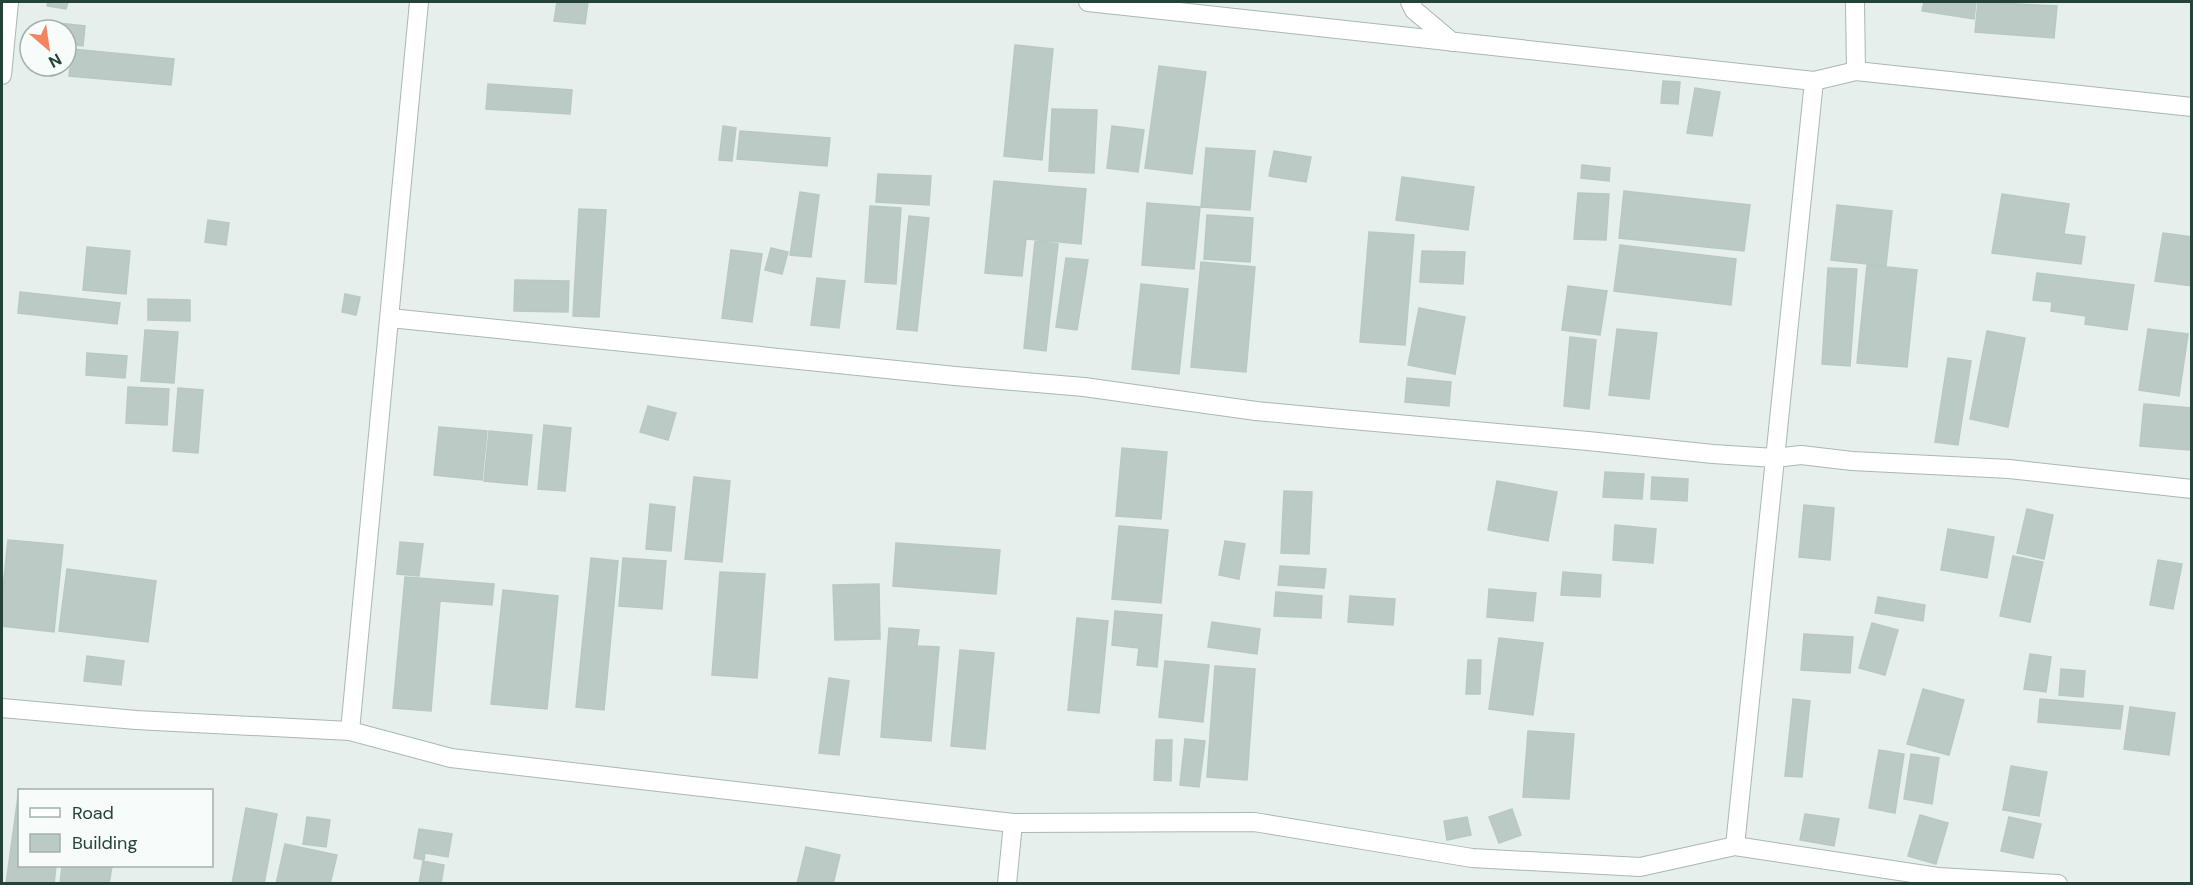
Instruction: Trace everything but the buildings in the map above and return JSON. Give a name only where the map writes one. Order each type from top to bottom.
[{"type":"street","points":[[2,75],[9,2]]},
{"type":"street","points":[[351,731],[419,2]]},
{"type":"street","points":[[1088,2],[1814,81],[1856,71],[2192,107]]},
{"type":"street","points":[[1410,2],[1414,10],[1452,42]]},
{"type":"street","points":[[1855,2],[1856,71]]},
{"type":"street","points":[[1735,846],[1814,81]]},
{"type":"street","points":[[390,318],[955,376],[1084,387],[1256,411],[1713,454],[1776,458],[1801,455],[2009,469],[2192,489]]},
{"type":"street","points":[[2,708],[136,720],[351,731],[450,758],[1013,823],[1254,822],[1472,858],[1640,867],[1735,846],[1938,880],[2058,884]]},
{"type":"street","points":[[1007,884],[1013,823]]}]
